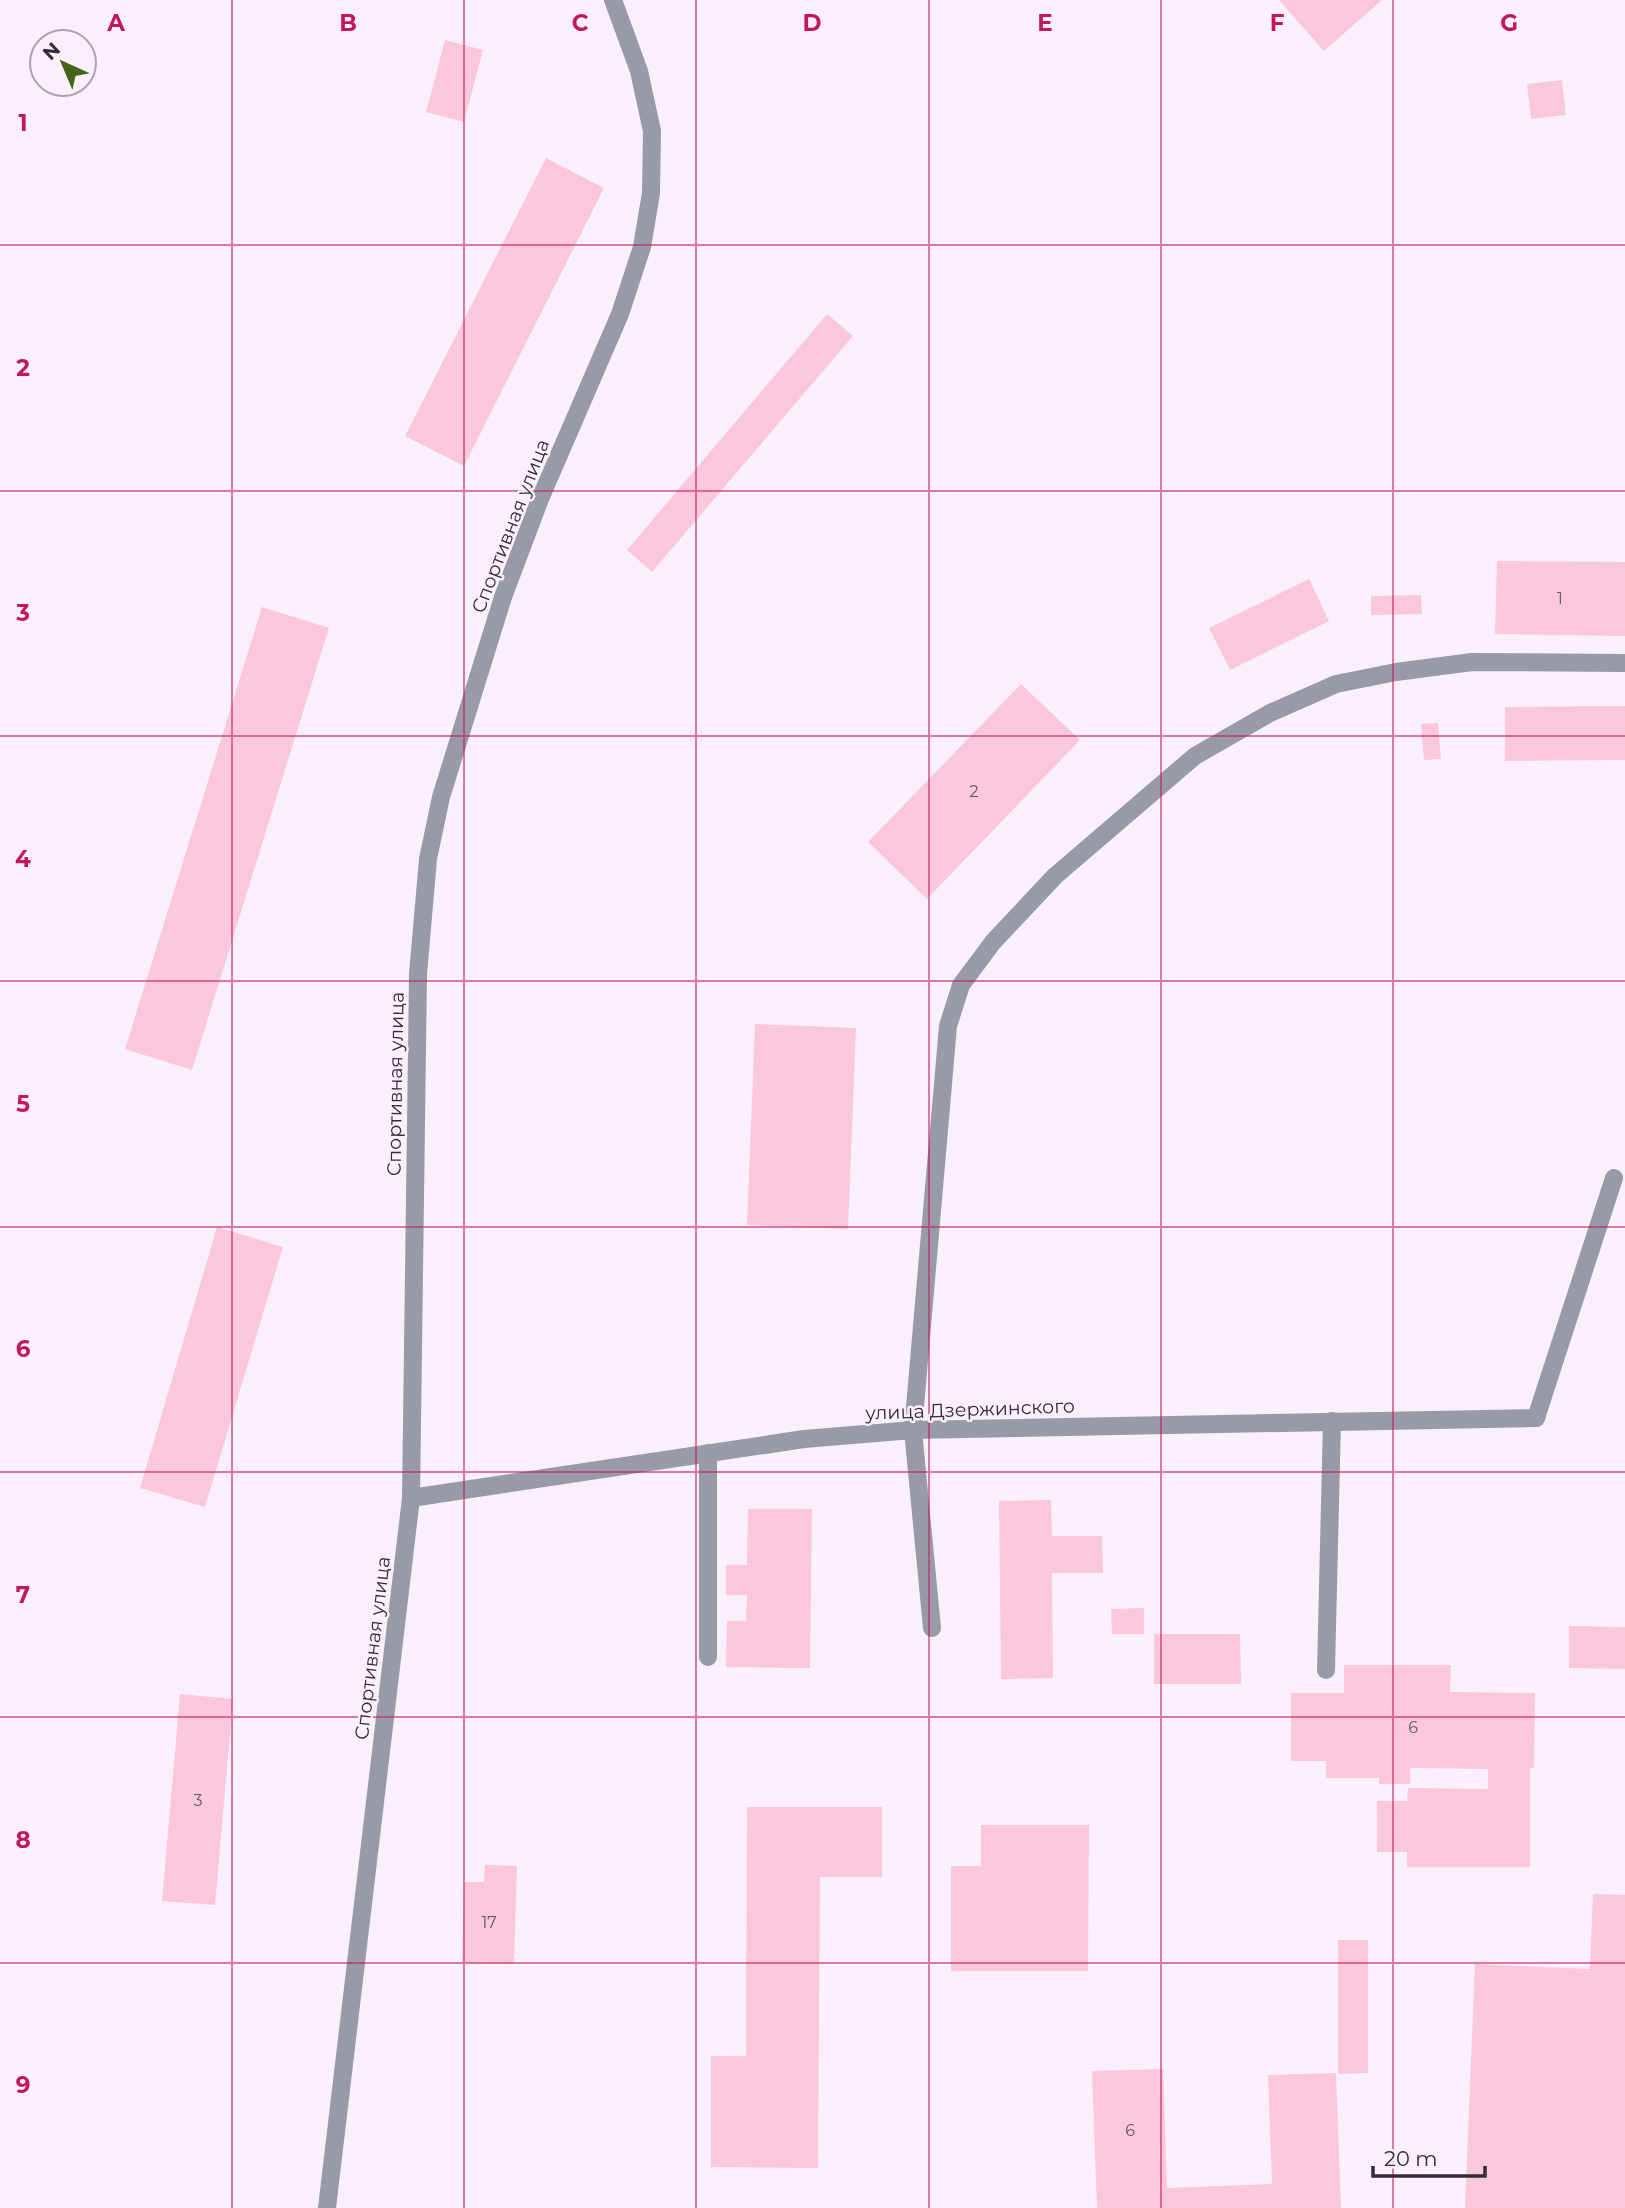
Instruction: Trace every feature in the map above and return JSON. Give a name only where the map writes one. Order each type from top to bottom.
[{"type":"street","name":"Спортивная улица","points":[[327,2208],[411,1498],[418,974],[428,859],[440,797],[503,597],[540,499],[620,314],[642,247],[651,193],[652,131],[639,71],[613,0]]},
{"type":"street","points":[[932,1628],[913,1430],[948,1026],[961,985],[993,942],[1055,876],[1195,757],[1281,708],[1336,684],[1396,672],[1472,662],[1625,663]]},
{"type":"street","name":"улица Дзержинского","points":[[411,1498],[804,1439],[913,1430],[1536,1418],[1614,1178]]},
{"type":"street","points":[[1326,1670],[1332,1422]]},
{"type":"street","points":[[708,1453],[708,1657]]},
{"type":"building","points":[[1279,0],[1382,0],[1324,51]]},
{"type":"building","points":[[445,40],[483,50],[464,122],[426,112]]},
{"type":"building","points":[[1562,80],[1566,115],[1531,119],[1527,84]]},
{"type":"building","points":[[546,158],[604,188],[464,466],[405,436]]},
{"type":"building","points":[[827,314],[853,336],[652,572],[627,550]]},
{"type":"building","points":[[1497,561],[1625,562],[1625,636],[1495,634]]},
{"type":"building","points":[[1309,579],[1329,621],[1230,670],[1209,628]]},
{"type":"building","points":[[1421,595],[1422,614],[1371,615],[1371,596]]},
{"type":"building","points":[[262,607],[329,628],[192,1070],[125,1049]]},
{"type":"building","points":[[1021,684],[1080,740],[927,899],[868,842]]},
{"type":"building","points":[[1625,706],[1625,760],[1505,761],[1505,707]]},
{"type":"building","points":[[1438,723],[1441,759],[1424,760],[1421,724]]},
{"type":"building","points":[[755,1024],[856,1028],[848,1229],[747,1225]]},
{"type":"building","points":[[217,1227],[283,1247],[205,1507],[140,1488]]},
{"type":"building","points":[[1051,1500],[1052,1536],[1102,1536],[1103,1573],[1052,1573],[1053,1678],[1001,1679],[999,1501]]},
{"type":"building","points":[[748,1509],[812,1509],[810,1668],[726,1667],[727,1621],[746,1621],[747,1595],[726,1595],[726,1565],[747,1565]]},
{"type":"building","points":[[1144,1608],[1144,1634],[1112,1634],[1111,1609]]},
{"type":"building","points":[[1569,1626],[1625,1627],[1625,1669],[1569,1668]]},
{"type":"building","points":[[1154,1634],[1240,1634],[1241,1684],[1154,1684]]},
{"type":"building","points":[[1344,1665],[1451,1665],[1450,1692],[1535,1693],[1534,1768],[1530,1768],[1530,1867],[1407,1867],[1407,1852],[1377,1852],[1377,1801],[1407,1801],[1408,1788],[1488,1789],[1488,1769],[1410,1768],[1410,1784],[1379,1784],[1379,1778],[1326,1778],[1326,1761],[1291,1761],[1291,1693],[1344,1693]]},
{"type":"building","points":[[180,1694],[233,1699],[215,1905],[162,1901]]},
{"type":"building","points":[[747,1807],[882,1807],[882,1877],[820,1877],[818,2168],[711,2167],[711,2056],[746,2056]]},
{"type":"building","points":[[981,1825],[1089,1825],[1088,1971],[951,1971],[951,1866],[981,1866]]},
{"type":"building","points":[[485,1865],[517,1866],[514,1964],[462,1963],[464,1882],[484,1882]]},
{"type":"building","points":[[1593,1894],[1625,1895],[1625,2208],[1465,2208],[1475,1964],[1590,1969]]},
{"type":"building","points":[[1338,1940],[1368,1940],[1368,2073],[1338,2074]]},
{"type":"building","points":[[1163,2069],[1167,2188],[1272,2184],[1268,2075],[1336,2073],[1341,2208],[1097,2208],[1092,2071]]}]
